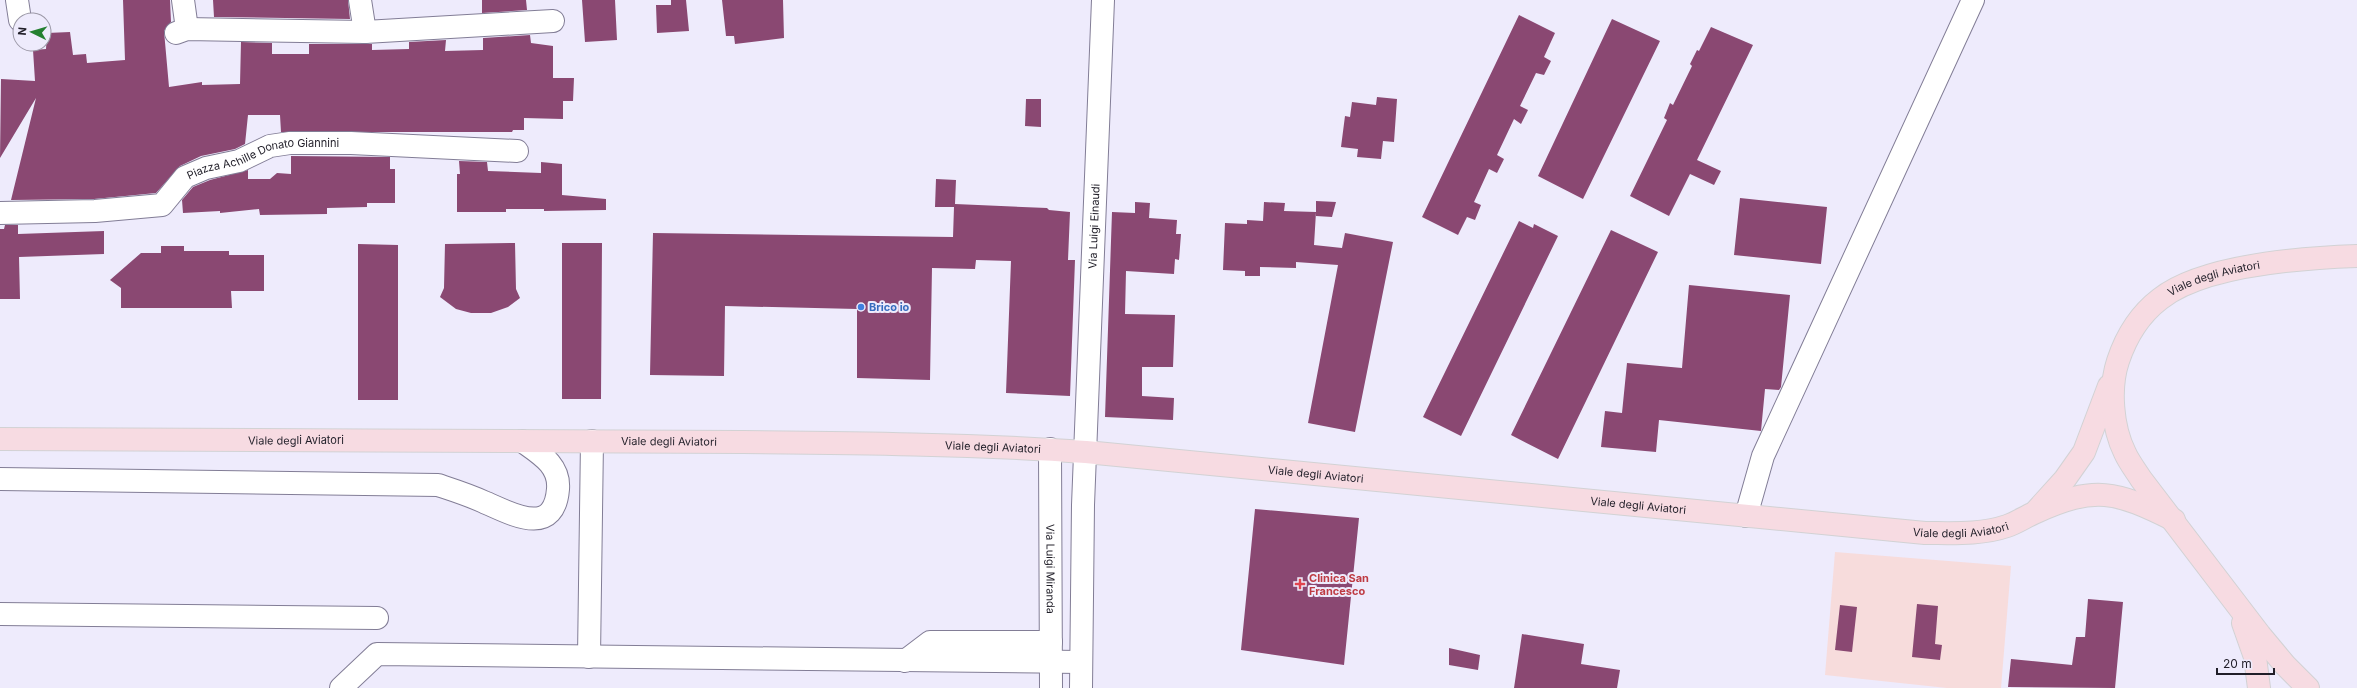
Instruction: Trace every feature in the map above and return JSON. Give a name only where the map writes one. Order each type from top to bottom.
[{"type":"main road","name":"Viale degli Aviatori","points":[[2035,513],[2065,479],[2084,452],[2124,344],[2140,318],[2160,299],[2181,286],[2213,275],[2258,266],[2327,257],[2357,256]]},
{"type":"main road","name":"Viale degli Aviatori","points":[[2114,371],[2113,397],[2116,421],[2124,453],[2141,479],[2237,604],[2285,665],[2308,688]]},
{"type":"main road","name":"Viale degli Aviatori","points":[[0,439],[870,443],[1050,449],[1925,533],[1966,534],[2006,527],[2035,513],[2083,495],[2109,494],[2139,503],[2174,520]]},
{"type":"main road","points":[[2237,604],[2255,657],[2259,688]]},
{"type":"street","points":[[18,0],[19,12]]},
{"type":"street","points":[[183,0],[182,31],[365,32],[553,21]]},
{"type":"street","points":[[360,0],[365,32]]},
{"type":"street","name":"Via Luigi Einaudi","points":[[1086,452],[1104,0]]},
{"type":"street","points":[[1746,516],[1763,456],[1973,0]]},
{"type":"street","name":"Piazza Achille Donato Giannini","points":[[0,213],[95,211],[162,205],[185,178],[206,168],[239,161],[270,146],[290,143],[516,151]]},
{"type":"street","points":[[0,479],[438,485],[483,501],[519,518],[532,519],[543,516],[552,509],[558,495],[559,480],[553,465],[522,441]]},
{"type":"street","points":[[590,657],[592,441]]},
{"type":"street","name":"Via Luigi Miranda","points":[[1050,449],[1051,688]]},
{"type":"street","points":[[1081,688],[1086,452]]},
{"type":"street","points":[[0,614],[377,618]]},
{"type":"street","points":[[341,688],[377,654],[905,661],[930,642],[1051,652],[1081,662]]},
{"type":"shaded area","points":[[1835,552],[2011,566],[2001,688],[1947,688],[1825,675]]},
{"type":"building","points":[[123,0],[170,0],[171,22],[164,31],[169,87],[202,82],[202,85],[240,84],[241,42],[272,43],[272,54],[309,54],[309,44],[372,44],[372,50],[409,49],[409,42],[446,40],[445,51],[483,50],[483,38],[530,35],[531,43],[553,46],[553,78],[574,78],[573,101],[563,101],[563,119],[524,118],[524,130],[513,130],[512,132],[281,132],[280,115],[248,115],[245,144],[235,149],[201,156],[180,166],[156,193],[94,199],[11,200],[36,98],[0,158],[1,79],[35,81],[33,52],[52,52],[52,33],[70,32],[73,55],[86,54],[87,63],[125,60]]},
{"type":"building","points":[[213,0],[348,0],[350,19],[214,17]]},
{"type":"building","points":[[482,0],[526,0],[527,10],[482,13]]},
{"type":"building","points":[[582,0],[615,0],[617,40],[585,42]]},
{"type":"building","points":[[671,0],[686,0],[689,31],[657,33],[656,5],[671,5]]},
{"type":"building","points":[[722,0],[783,0],[784,38],[735,44],[734,36],[726,36]]},
{"type":"building","points":[[1519,15],[1555,33],[1544,57],[1551,61],[1544,75],[1536,73],[1520,106],[1528,110],[1521,124],[1514,119],[1497,155],[1504,159],[1497,173],[1489,169],[1474,202],[1481,205],[1475,220],[1467,217],[1458,235],[1422,217]]},
{"type":"building","points":[[1612,19],[1660,41],[1583,199],[1538,176]]},
{"type":"building","points":[[1711,27],[1753,45],[1697,160],[1721,171],[1714,185],[1690,174],[1669,216],[1630,196],[1667,120],[1664,118],[1670,103],[1673,105],[1692,66],[1690,64],[1697,50],[1699,51]]},
{"type":"building","points":[[1377,97],[1397,99],[1394,142],[1383,141],[1381,159],[1357,157],[1358,149],[1341,147],[1345,116],[1350,117],[1352,102],[1376,105]]},
{"type":"building","points":[[1026,99],[1041,99],[1041,127],[1025,126]]},
{"type":"building","points":[[291,156],[390,157],[390,169],[395,169],[395,203],[367,203],[367,207],[327,208],[327,214],[260,215],[259,209],[220,213],[220,211],[183,213],[182,200],[193,187],[210,180],[248,170],[248,179],[270,179],[277,173],[291,174]]},
{"type":"building","points":[[459,161],[487,162],[488,171],[541,173],[541,162],[562,164],[562,195],[606,199],[606,210],[544,211],[544,209],[506,209],[506,212],[457,212],[457,174],[460,174]]},
{"type":"building","name":"Brico io","points":[[936,179],[956,180],[955,204],[1047,208],[1049,210],[1070,212],[1068,260],[1075,260],[1070,396],[1006,393],[1011,261],[976,260],[975,269],[932,268],[930,380],[857,378],[857,309],[725,306],[724,376],[650,375],[653,233],[953,237],[954,207],[935,207]]},
{"type":"building","points":[[1740,198],[1827,207],[1821,264],[1734,255]]},
{"type":"building","points":[[1316,201],[1336,202],[1332,217],[1316,216]]},
{"type":"building","points":[[1135,202],[1150,203],[1149,218],[1177,220],[1176,234],[1181,234],[1179,260],[1175,259],[1174,274],[1126,271],[1125,314],[1175,315],[1173,367],[1142,367],[1142,396],[1174,398],[1173,420],[1105,417],[1112,212],[1135,213]]},
{"type":"building","points":[[1264,202],[1285,203],[1284,211],[1316,212],[1314,245],[1342,248],[1345,233],[1393,242],[1355,432],[1308,423],[1338,265],[1296,262],[1296,268],[1260,267],[1260,276],[1245,276],[1245,271],[1223,270],[1225,223],[1247,224],[1247,220],[1263,221]]},
{"type":"building","points":[[1519,221],[1533,228],[1534,224],[1558,236],[1461,436],[1423,417]]},
{"type":"building","points":[[5,225],[18,225],[18,234],[104,231],[104,254],[19,257],[20,299],[0,299],[0,229],[4,229]]},
{"type":"building","points":[[1611,230],[1658,252],[1558,459],[1511,435]]},
{"type":"building","points":[[515,243],[516,289],[520,298],[508,307],[491,313],[471,313],[456,309],[440,297],[444,288],[445,244]]},
{"type":"building","points":[[562,243],[602,243],[601,399],[562,399]]},
{"type":"building","points":[[358,244],[398,245],[398,400],[358,400]]},
{"type":"building","points":[[161,246],[184,246],[184,251],[229,251],[229,255],[264,255],[264,291],[231,291],[232,308],[121,308],[121,288],[110,280],[141,253],[161,253]]},
{"type":"building","points":[[1689,285],[1790,295],[1781,387],[1779,390],[1765,389],[1761,431],[1659,420],[1656,452],[1601,447],[1605,411],[1622,413],[1627,363],[1682,368]]},
{"type":"building","name":"Clinica San Francesco","points":[[1255,509],[1359,518],[1344,665],[1241,650]]},
{"type":"building","points":[[2088,599],[2123,602],[2115,688],[2008,687],[2011,659],[2072,665],[2076,637],[2085,637]]},
{"type":"building","points":[[1917,604],[1938,606],[1935,644],[1942,645],[1940,660],[1912,657]]},
{"type":"building","points":[[1840,605],[1857,607],[1852,652],[1835,650]]},
{"type":"building","points":[[1522,634],[1584,644],[1581,664],[1620,670],[1617,688],[1514,688]]},
{"type":"building","points":[[1449,648],[1480,655],[1478,670],[1449,665]]},
{"type":"place","name":"Brico io","points":[[861,307]]},
{"type":"place","name":"Clinica San Francesco","points":[[1300,584]]}]
